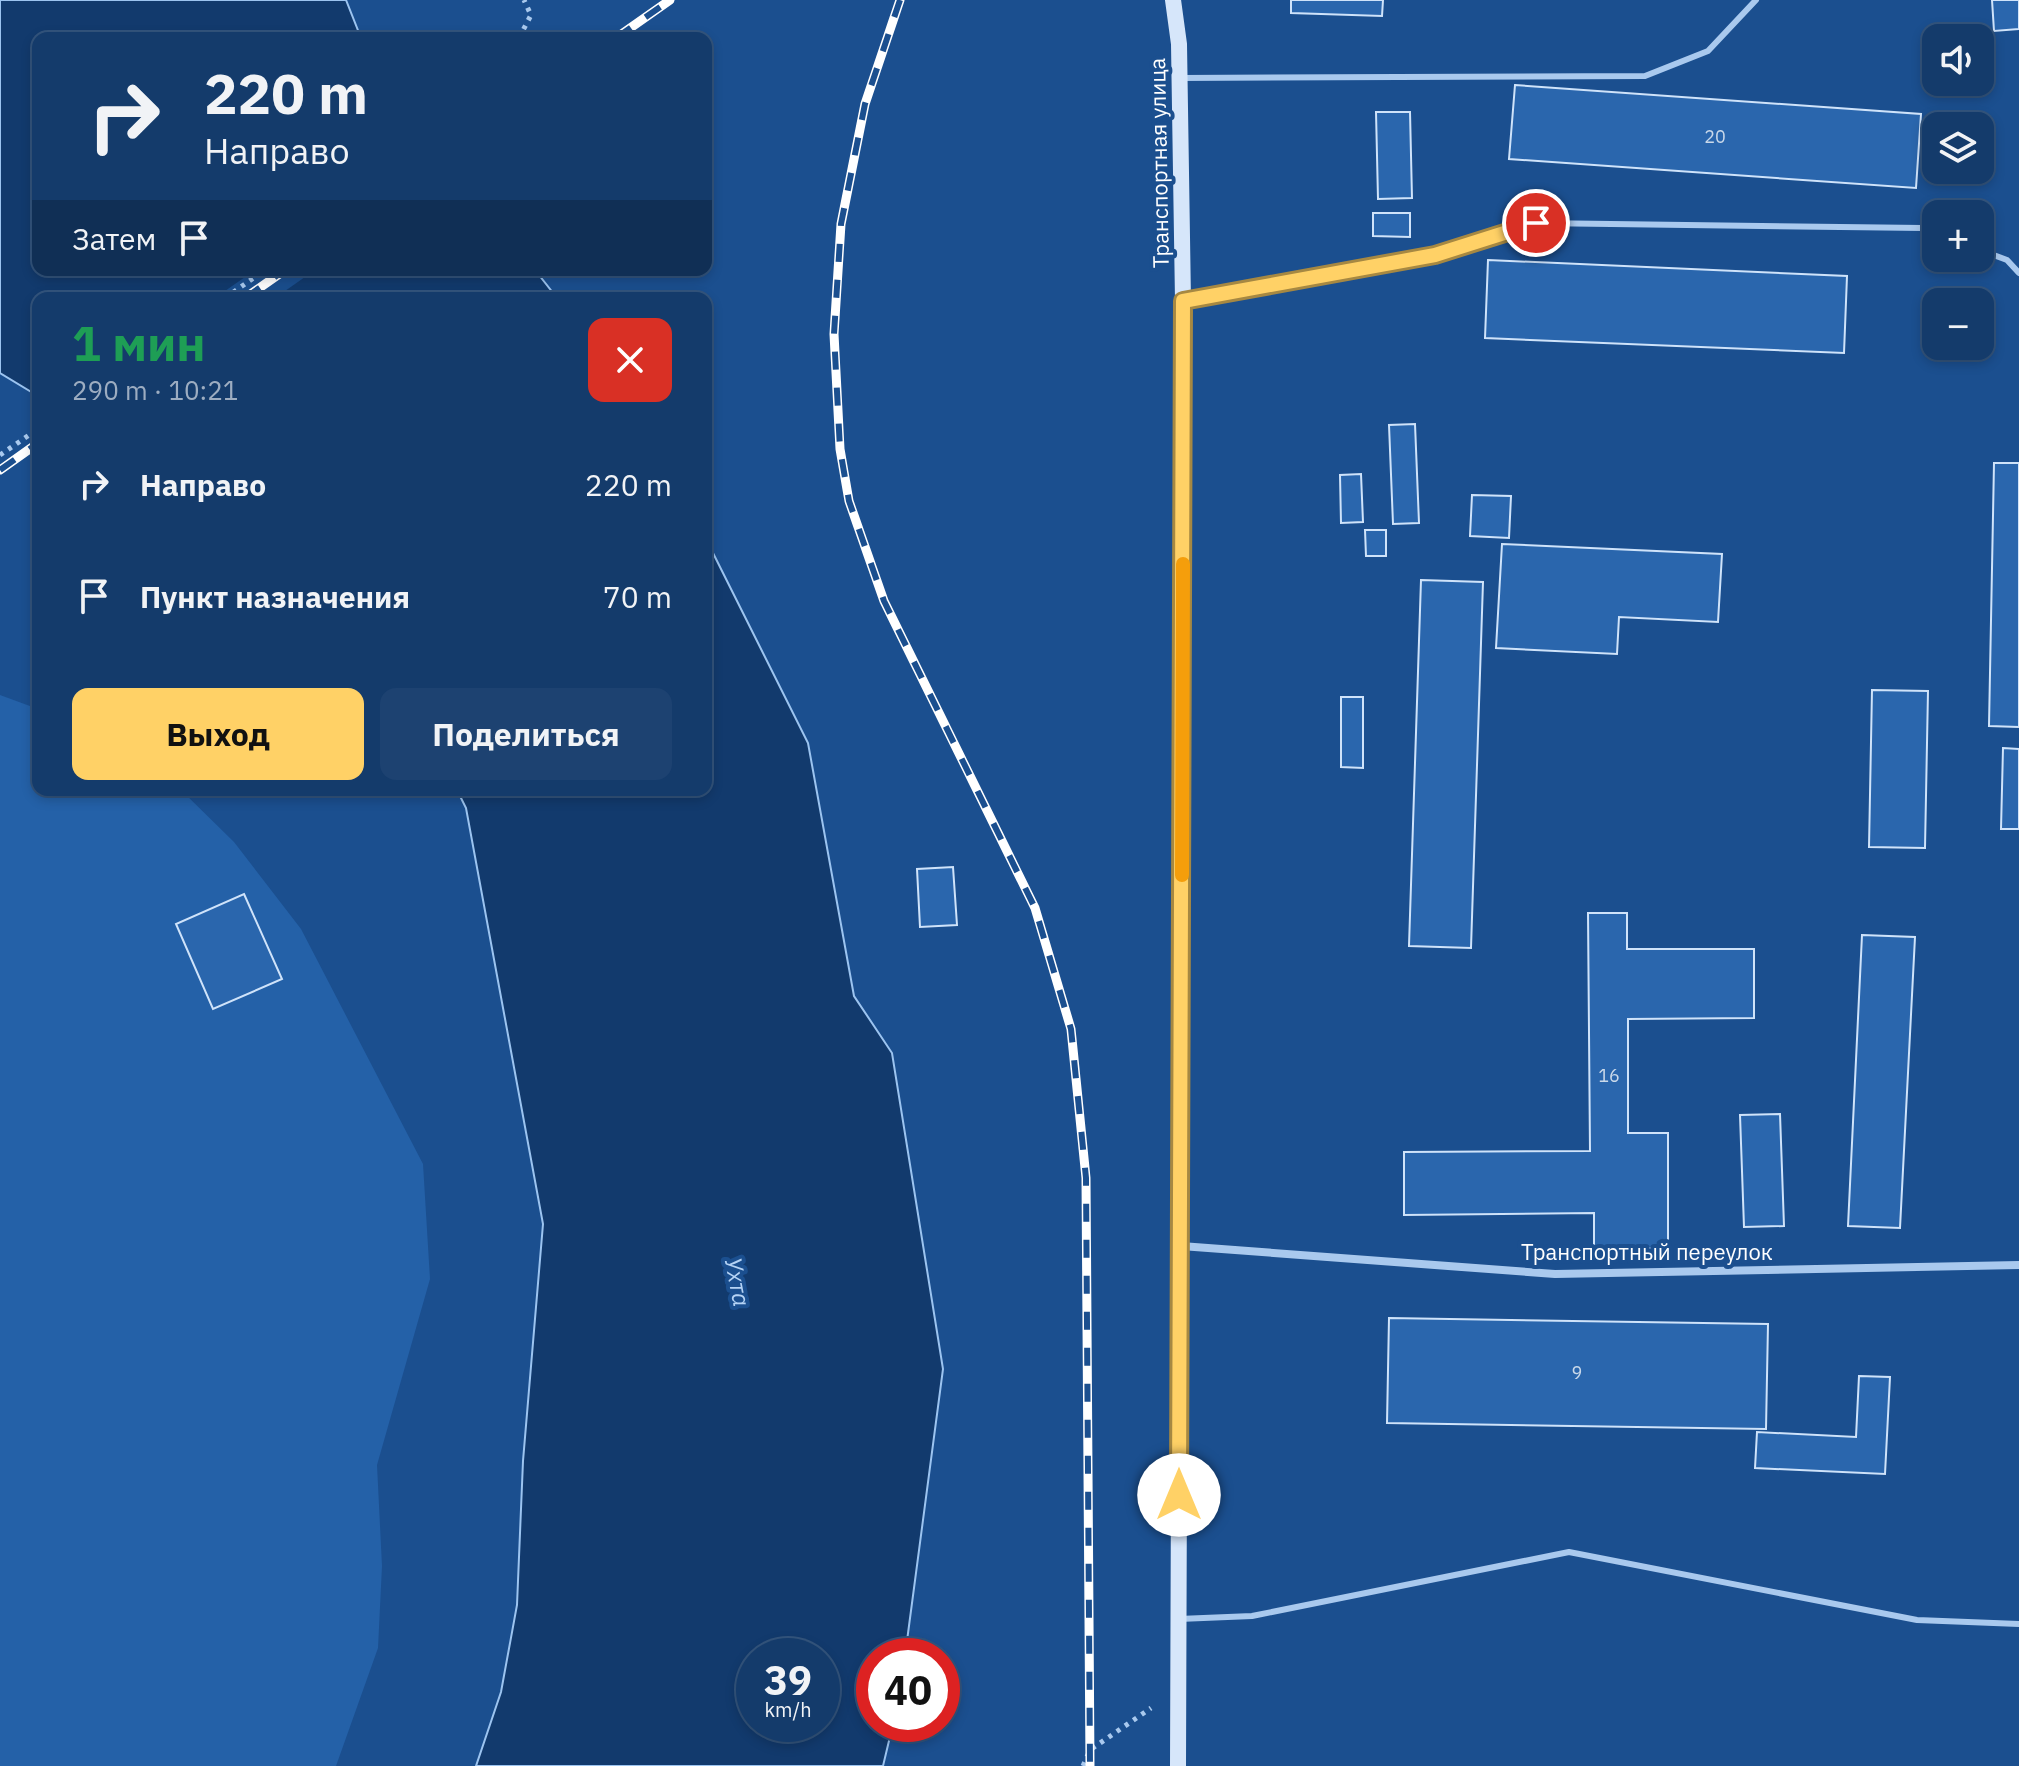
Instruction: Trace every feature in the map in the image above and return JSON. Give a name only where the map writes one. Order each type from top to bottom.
[{"type":"street","name":"Транспортная улица","points":[[1173,0],[1180,78],[1183,301],[1178,1766]]},
{"type":"street","name":"Транспортный переулок","points":[[1181,1246],[1555,1274],[2019,1265]]},
{"type":"lane","points":[[1180,78],[1645,76],[1708,51],[1756,0]]},
{"type":"lane","points":[[1183,301],[1435,255],[1536,223],[1922,228]]},
{"type":"lane","points":[[1994,255],[2007,260],[2019,273]]},
{"type":"lane","points":[[1179,1619],[1252,1616],[1569,1552],[1917,1620],[2019,1624]]},
{"type":"path","points":[[522,32],[531,15],[524,0]]},
{"type":"path","points":[[234,292],[256,276]]},
{"type":"path","points":[[0,455],[32,433]]},
{"type":"path","points":[[1083,1766],[1090,1750],[1179,1689]]},
{"type":"shaded area","points":[[0,695],[32,707],[32,796],[187,796],[234,842],[301,929],[423,1164],[430,1279],[377,1465],[382,1566],[378,1648],[336,1766],[0,1766]]},
{"type":"water","points":[[0,0],[346,0],[359,32],[32,32],[32,276],[540,276],[552,292],[32,292],[32,392],[0,373]]},
{"type":"water","name":"Ухта","points":[[712,551],[808,743],[854,996],[892,1053],[943,1369],[907,1638],[856,1638],[856,1742],[889,1742],[883,1766],[476,1766],[501,1692],[517,1605],[523,1461],[543,1224],[466,808],[460,796],[712,796]]},
{"type":"pier","points":[[246,276],[306,276],[284,292],[224,292]]},
{"type":"building","points":[[1291,0],[1383,0],[1382,16],[1291,13]]},
{"type":"building","points":[[1992,0],[2019,0],[2019,29],[1994,31]]},
{"type":"building","points":[[1515,85],[1921,114],[1916,188],[1509,159]]},
{"type":"building","points":[[1376,112],[1410,112],[1412,198],[1378,199]]},
{"type":"building","points":[[1373,213],[1410,213],[1410,237],[1373,236]]},
{"type":"building","points":[[1488,260],[1847,276],[1844,353],[1485,338]]},
{"type":"building","points":[[1415,424],[1419,523],[1393,524],[1389,425]]},
{"type":"building","points":[[1994,463],[2019,463],[2019,727],[1989,726]]},
{"type":"building","points":[[1361,474],[1363,522],[1341,523],[1340,475]]},
{"type":"building","points":[[1472,495],[1511,496],[1509,538],[1470,536]]},
{"type":"building","points":[[1365,530],[1386,530],[1386,556],[1366,556]]},
{"type":"building","points":[[1502,544],[1722,554],[1718,622],[1619,617],[1617,654],[1496,648]]},
{"type":"building","points":[[1421,580],[1483,582],[1471,948],[1409,946]]},
{"type":"building","points":[[1872,690],[1928,691],[1925,848],[1869,847]]},
{"type":"building","points":[[1341,697],[1363,697],[1363,768],[1341,767]]},
{"type":"building","points":[[2003,748],[2019,749],[2019,829],[2001,829]]},
{"type":"building","points":[[953,867],[957,925],[920,927],[917,869]]},
{"type":"building","points":[[244,894],[282,979],[213,1009],[176,924]]},
{"type":"building","points":[[1588,913],[1627,913],[1627,949],[1754,949],[1754,1018],[1628,1019],[1628,1133],[1668,1133],[1668,1248],[1594,1249],[1594,1213],[1404,1215],[1404,1152],[1590,1151]]},
{"type":"building","points":[[1862,935],[1915,937],[1900,1228],[1848,1226]]},
{"type":"building","points":[[1780,1114],[1784,1226],[1744,1227],[1740,1115]]},
{"type":"building","points":[[1389,1318],[1768,1324],[1766,1429],[1387,1423]]},
{"type":"building","points":[[1859,1376],[1890,1377],[1885,1474],[1755,1468],[1757,1432],[1856,1437]]},
{"type":"railway","points":[[625,32],[670,0]]},
{"type":"railway","points":[[900,0],[865,104],[841,224],[834,334],[840,449],[849,501],[884,601],[1035,908],[1071,1029],[1086,1178],[1090,1766]]},
{"type":"railway","points":[[254,292],[276,276]]},
{"type":"railway","points":[[0,470],[32,447]]},
{"type":"slow traffic","points":[[1182,875],[1183,564]]},
{"type":"route","points":[[1179,1495],[1183,301],[1435,255],[1536,223]]}]
